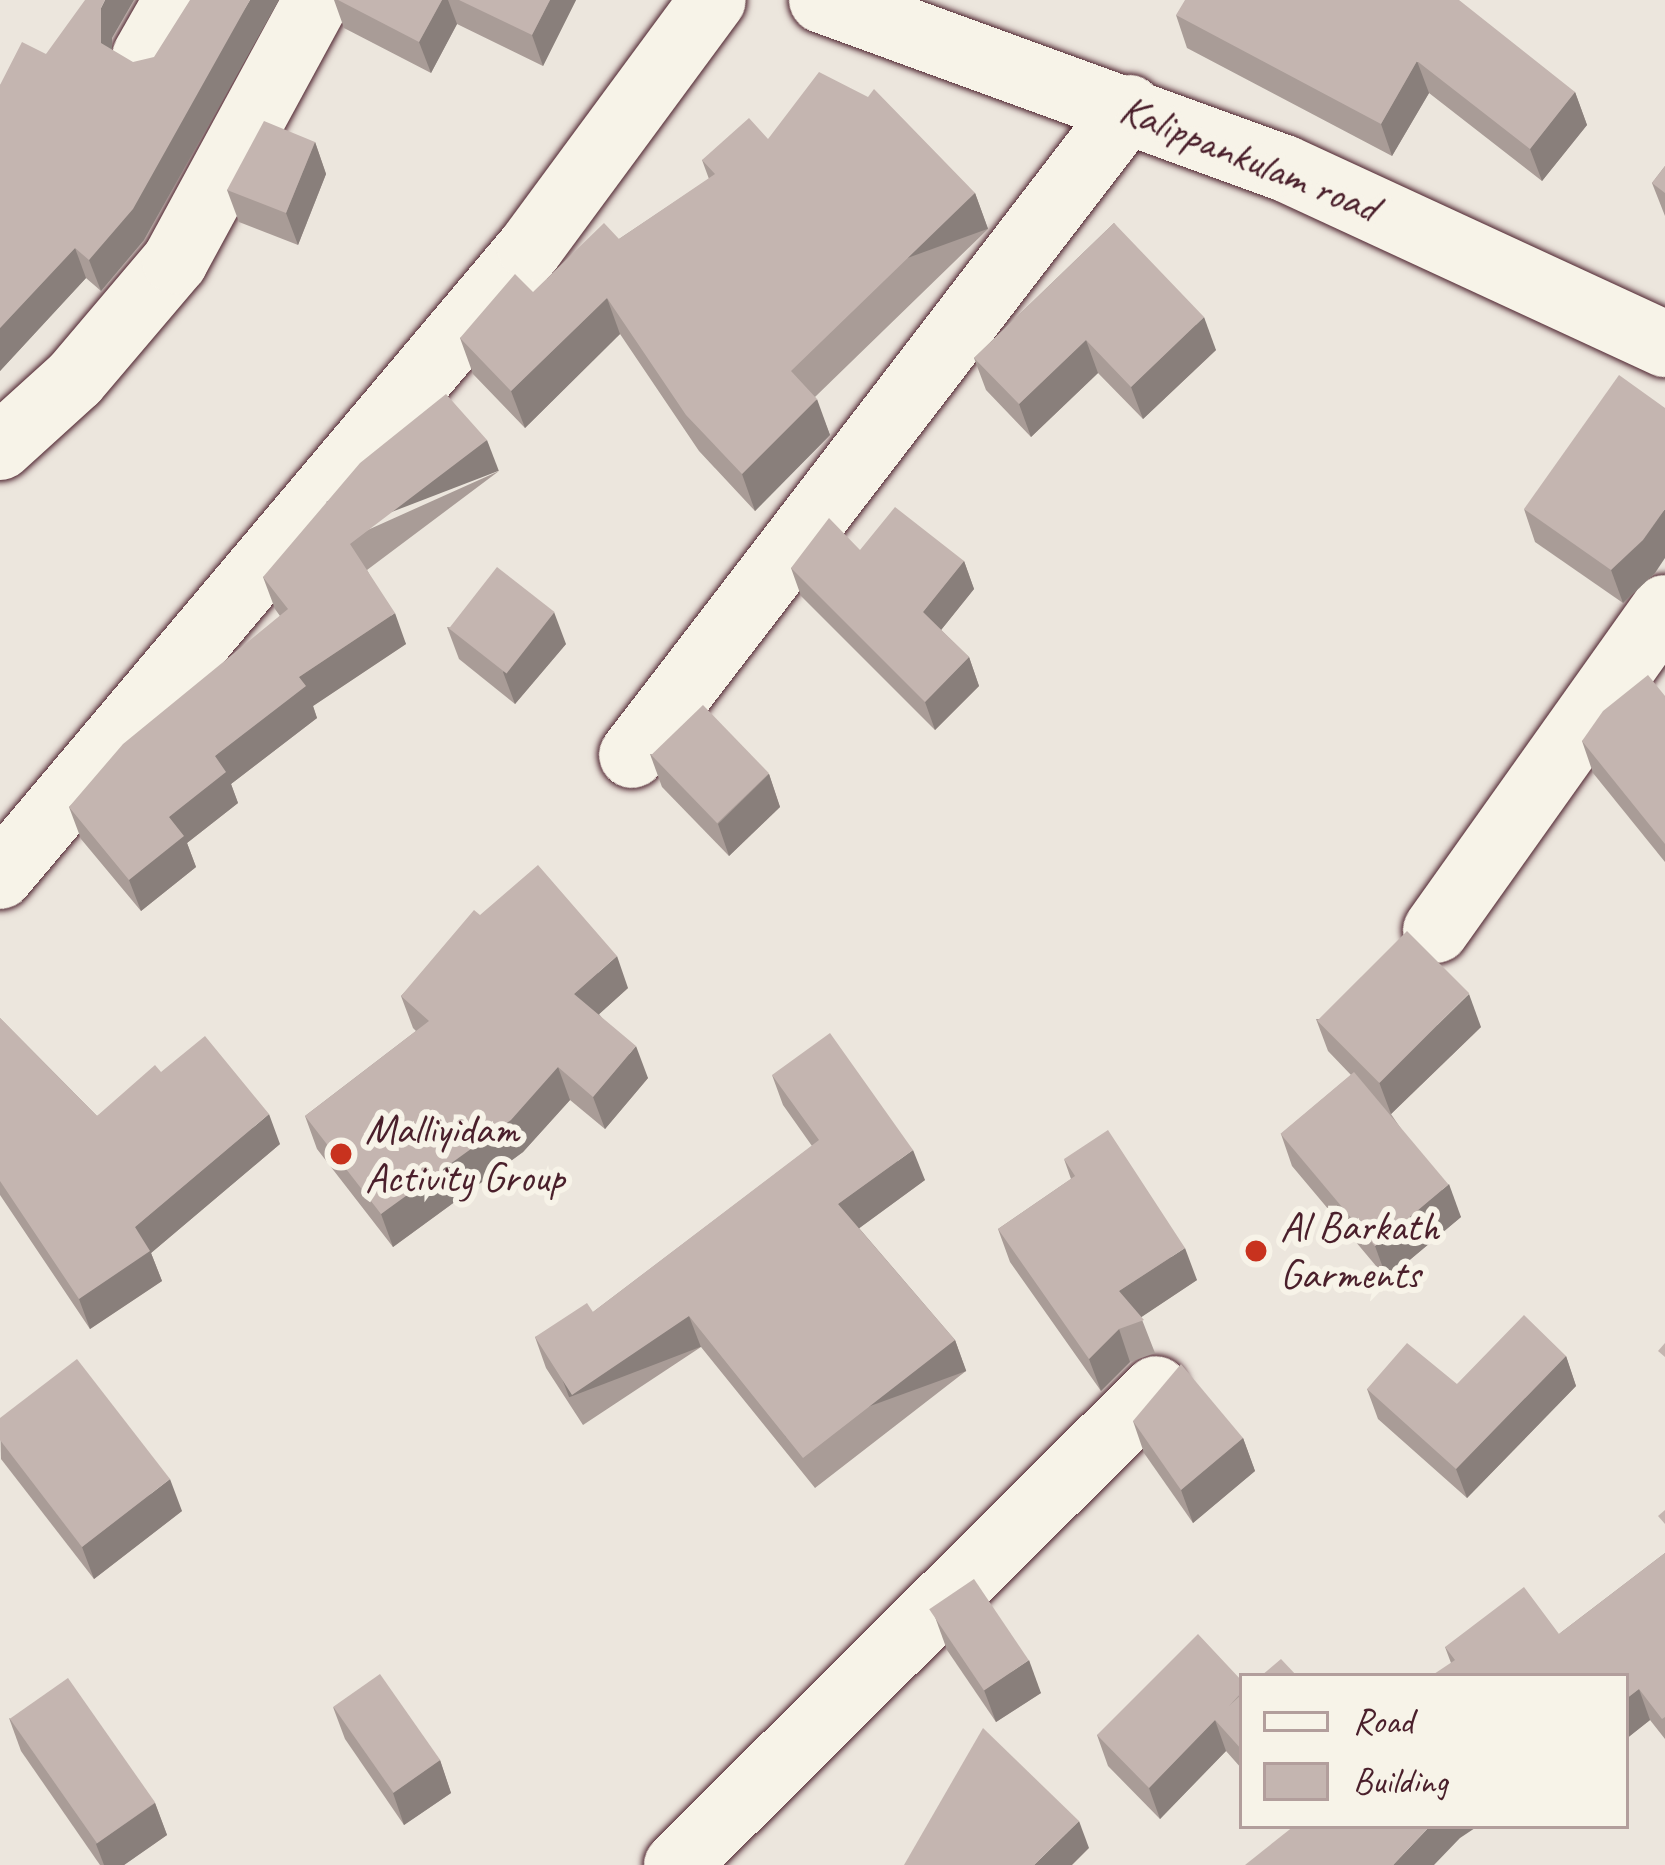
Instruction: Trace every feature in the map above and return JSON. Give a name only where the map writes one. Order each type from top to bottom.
[{"type":"street","points":[[146,56],[177,0]]},
{"type":"street","points":[[0,447],[75,379],[175,260],[316,0]]},
{"type":"street","points":[[0,876],[530,248],[713,0]]},
{"type":"street","name":"Kalippankulam road","points":[[822,0],[1129,108],[1283,168],[1665,344]]},
{"type":"street","points":[[632,754],[1129,108]]},
{"type":"street","points":[[1436,930],[1665,608]]},
{"type":"street","points":[[676,1865],[1156,1390]]},
{"type":"building","points":[[85,0],[105,0],[101,43],[133,62],[154,57],[190,0],[250,0],[133,209],[89,260],[75,248],[0,328],[0,85],[22,42],[46,54]]},
{"type":"building","points":[[338,0],[442,0],[419,42]]},
{"type":"building","points":[[459,0],[550,0],[532,35]]},
{"type":"building","points":[[1185,0],[1459,0],[1575,92],[1530,149],[1417,61],[1381,124],[1176,15]]},
{"type":"building","points":[[819,72],[868,97],[874,89],[975,193],[791,371],[817,399],[742,474],[686,415],[607,298],[511,391],[460,338],[515,274],[533,292],[604,223],[619,239],[715,174],[702,160],[749,118],[768,139]]},
{"type":"building","points":[[264,121],[315,142],[286,213],[227,190]]},
{"type":"building","points":[[1665,166],[1665,193],[1652,183]]},
{"type":"building","points":[[1114,223],[1204,317],[1131,387],[1086,340],[1019,404],[974,358]]},
{"type":"building","points":[[1619,375],[1665,408],[1665,509],[1643,540],[1611,570],[1524,509]]},
{"type":"building","points":[[446,394],[487,440],[350,544],[395,613],[299,677],[306,686],[215,756],[226,772],[169,817],[184,836],[129,880],[69,807],[123,744],[288,609],[263,577],[360,463]]},
{"type":"building","points":[[895,507],[964,561],[923,612],[969,657],[925,702],[791,568],[829,518],[860,550]]},
{"type":"building","points":[[497,567],[555,612],[507,673],[449,628]]},
{"type":"building","points":[[1648,675],[1665,696],[1665,844],[1582,741],[1603,711]]},
{"type":"building","points":[[703,705],[769,773],[717,823],[651,755]]},
{"type":"building","points":[[538,865],[617,956],[574,994],[636,1046],[593,1097],[558,1067],[511,1120],[381,1214],[305,1116],[429,1021],[401,996],[474,910],[480,915]]},
{"type":"building","points":[[1407,931],[1469,993],[1379,1083],[1317,1021]]},
{"type":"building","points":[[0,1018],[97,1116],[155,1065],[161,1072],[205,1036],[269,1114],[135,1227],[150,1251],[79,1299],[0,1181]]},
{"type":"building","points":[[830,1033],[913,1150],[838,1204],[955,1340],[803,1458],[689,1316],[572,1395],[535,1337],[587,1303],[593,1312],[819,1140],[772,1075]]},
{"type":"building","points":[[1354,1072],[1448,1185],[1375,1246],[1280,1134]]},
{"type":"building","points":[[1108,1130],[1185,1248],[1119,1291],[1144,1320],[1119,1329],[1089,1359],[998,1229],[1075,1176],[1064,1159]]},
{"type":"building","points":[[1524,1315],[1566,1356],[1456,1469],[1367,1389],[1407,1343],[1457,1384]]},
{"type":"building","points":[[77,1359],[170,1479],[82,1547],[0,1440],[0,1418]]},
{"type":"building","points":[[1181,1364],[1243,1438],[1181,1490],[1133,1421]]},
{"type":"building","points":[[1665,1553],[1665,1717],[1639,1689],[1629,1697],[1629,1673],[1436,1673],[1455,1660],[1445,1647],[1524,1587],[1559,1634]]},
{"type":"building","points":[[974,1579],[1029,1660],[984,1690],[929,1609]]},
{"type":"building","points":[[1198,1634],[1239,1678],[1239,1695],[1229,1706],[1239,1697],[1239,1747],[1215,1720],[1149,1788],[1097,1735]]},
{"type":"building","points":[[1281,1659],[1294,1673],[1265,1673]]},
{"type":"building","points":[[380,1674],[440,1760],[394,1793],[333,1707]]},
{"type":"building","points":[[68,1678],[155,1803],[97,1843],[10,1719]]},
{"type":"building","points":[[983,1728],[1079,1821],[1034,1865],[904,1865]]},
{"type":"building","points":[[1290,1829],[1427,1829],[1393,1865],[1245,1865]]},
{"type":"place","name":"Malliyidam Activity Group","points":[[341,1154]]},
{"type":"place","name":"Al Barkath Garments","points":[[1256,1251]]}]
